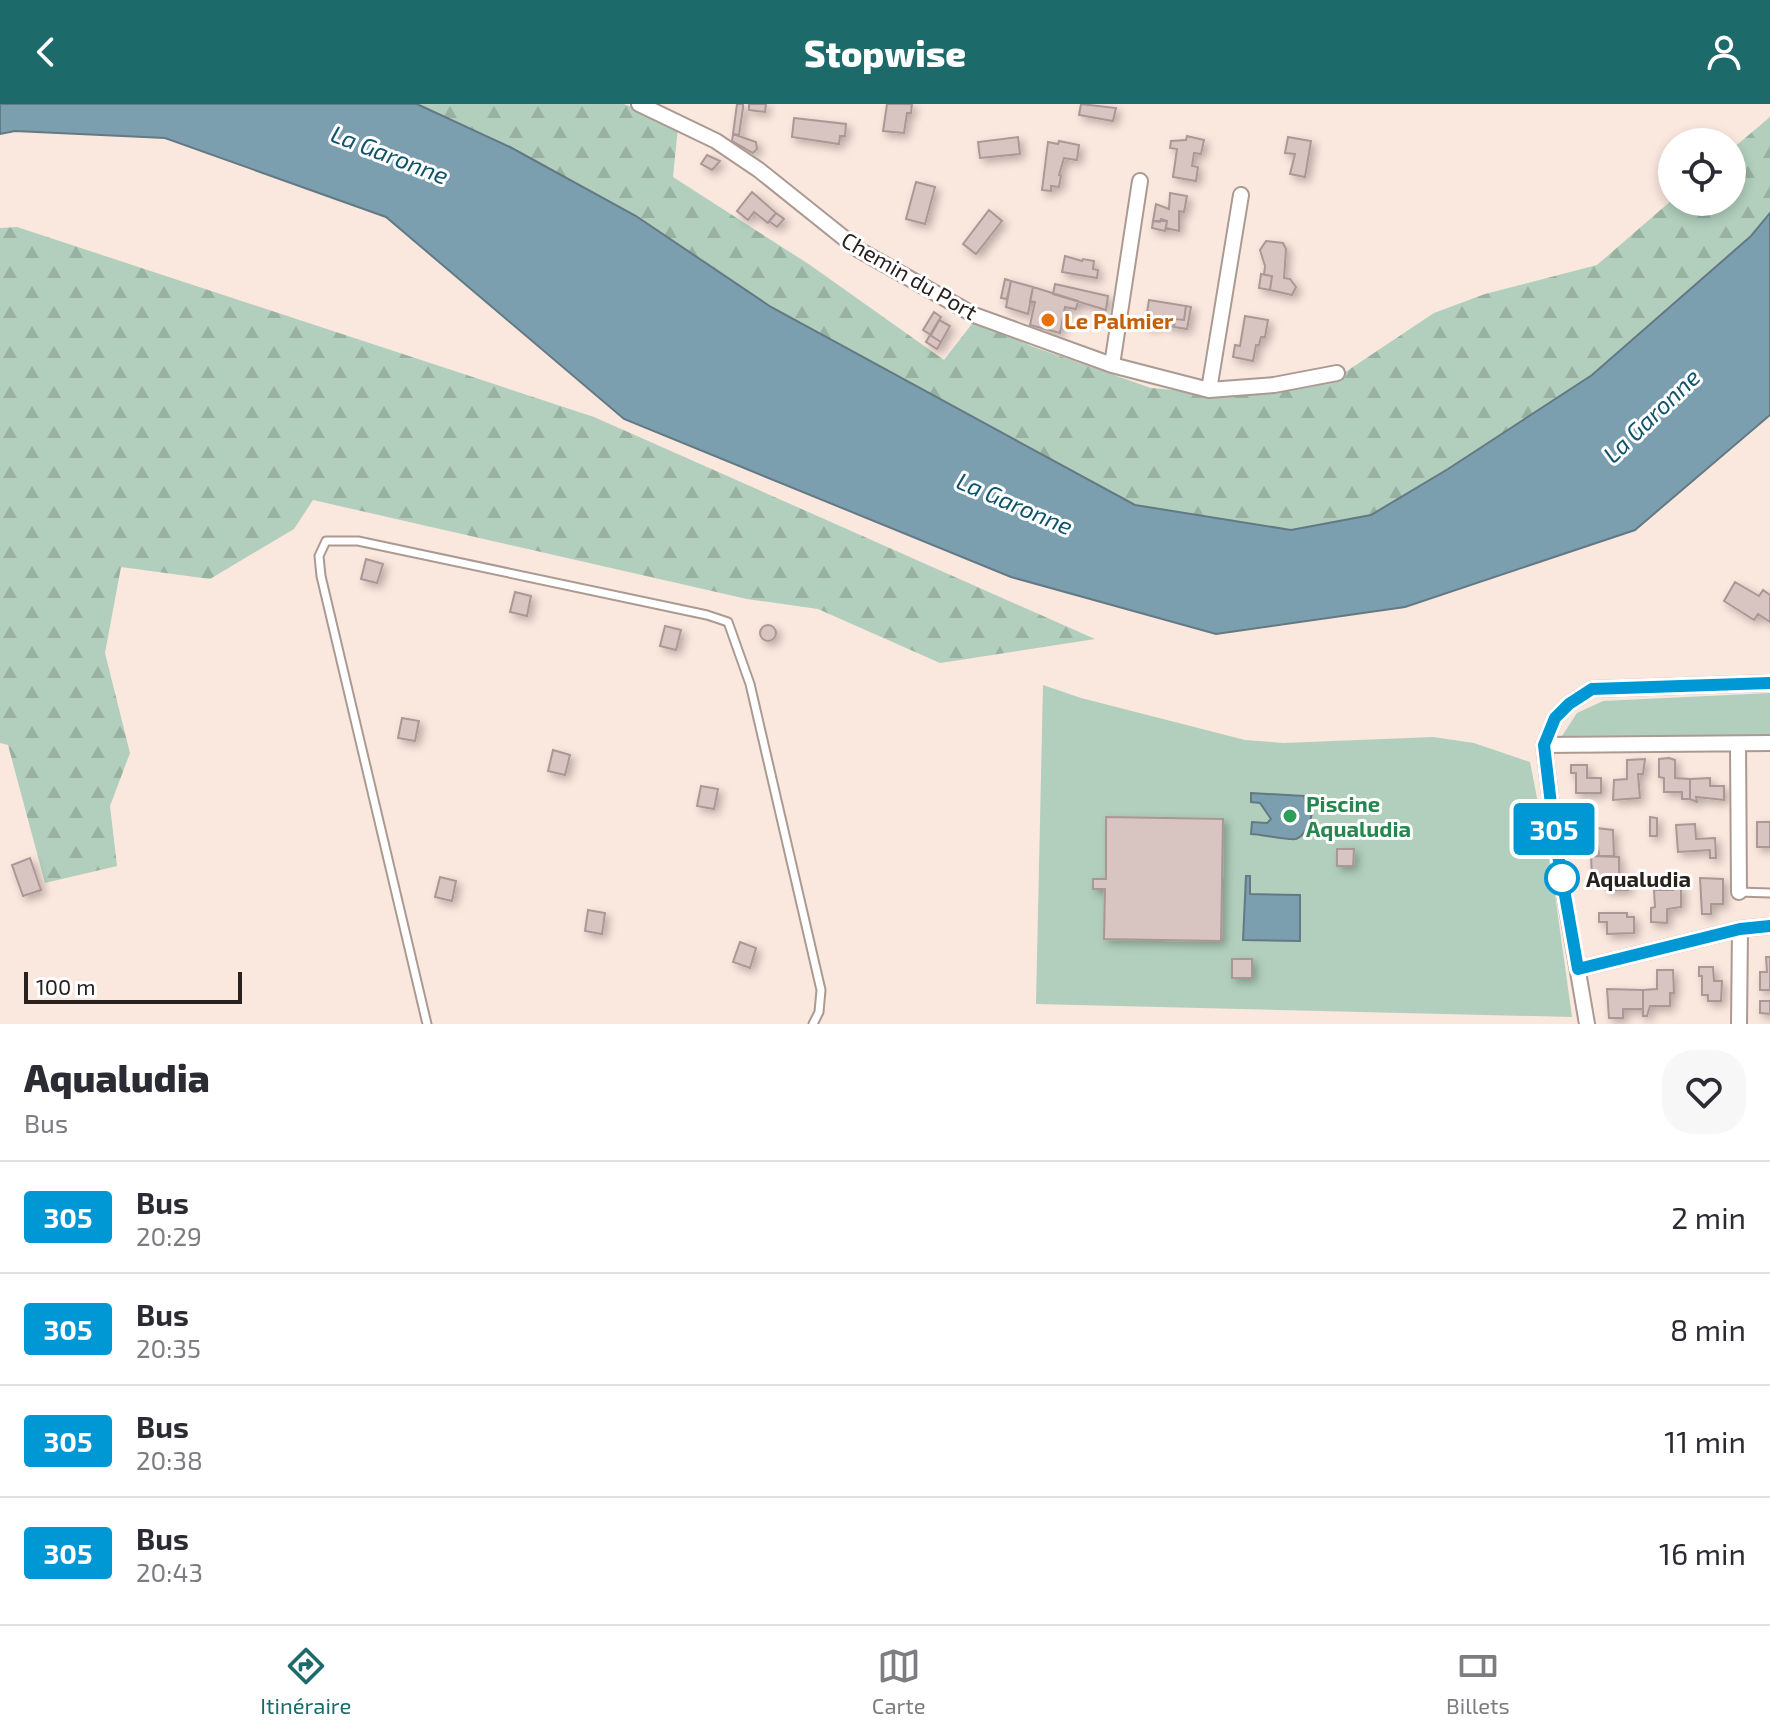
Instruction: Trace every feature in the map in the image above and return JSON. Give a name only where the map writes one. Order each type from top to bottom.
[{"type":"street","name":"Chemin du Port","points":[[639,104],[716,141],[759,170],[859,250],[974,315],[1112,365],[1209,390],[1274,385],[1337,373]]},
{"type":"street","points":[[1112,365],[1140,181]]},
{"type":"street","points":[[1209,390],[1241,195]]},
{"type":"street","points":[[1587,1024],[1555,838],[1544,745],[1555,718],[1592,689],[1770,683]]},
{"type":"street","points":[[1544,745],[1770,743]]},
{"type":"street","points":[[1738,744],[1739,892]]},
{"type":"street","points":[[1578,969],[1740,929],[1770,926]]},
{"type":"street","points":[[1739,1024],[1740,929]]},
{"type":"lane","points":[[427,1024],[321,576],[319,556],[326,541],[358,541],[728,622],[750,684],[821,990],[819,1012],[813,1024]]},
{"type":"lane","points":[[1739,892],[1770,893]]},
{"type":"green space","points":[[417,104],[624,104],[678,127],[673,177],[810,265],[944,360],[975,320],[1031,346],[1151,388],[1232,395],[1335,379],[1434,313],[1485,294],[1597,265],[1658,212],[1658,216],[1746,216],[1746,137],[1770,117],[1770,213],[1751,236],[1592,375],[1371,515],[1291,530],[1135,505],[771,307],[636,216],[510,147]]},
{"type":"green space","points":[[17,227],[594,417],[1095,639],[940,663],[818,609],[747,599],[313,500],[294,529],[210,579],[121,567],[105,653],[130,753],[110,806],[117,866],[45,883],[8,745],[0,743],[0,228]]},
{"type":"green space","name":"Piscine Aqualudia","points":[[1043,685],[1081,698],[1245,740],[1284,743],[1433,737],[1474,743],[1530,762],[1553,880],[1572,1017],[1036,1004]]},
{"type":"green space","points":[[1770,693],[1770,735],[1562,736],[1577,713],[1603,701]]},
{"type":"water","name":"La Garonne","points":[[0,104],[417,104],[510,147],[636,216],[771,307],[1135,505],[1291,530],[1371,515],[1592,375],[1751,236],[1770,213],[1770,415],[1635,530],[1405,607],[1216,634],[1011,577],[624,419],[386,217],[165,138],[15,131],[0,134]]},
{"type":"water","points":[[1251,793],[1304,796],[1312,810],[1303,834],[1294,839],[1251,834],[1252,822],[1267,823],[1271,819],[1260,803],[1251,802]]},
{"type":"water","points":[[1246,876],[1250,876],[1250,894],[1300,895],[1300,941],[1243,940]]},
{"type":"building","points":[[737,104],[743,104],[739,135],[733,134]]},
{"type":"building","points":[[749,104],[766,104],[765,112],[749,110]]},
{"type":"building","points":[[887,104],[912,104],[911,113],[907,113],[904,133],[883,131]]},
{"type":"building","points":[[1081,104],[1116,108],[1113,121],[1079,115]]},
{"type":"building","points":[[794,118],[846,124],[845,136],[840,136],[839,144],[792,137]]},
{"type":"building","points":[[733,134],[756,142],[757,149],[753,153],[732,141]]},
{"type":"building","points":[[1187,136],[1204,140],[1201,154],[1194,153],[1192,166],[1198,167],[1196,181],[1173,177],[1177,149],[1170,148],[1171,141],[1186,140]]},
{"type":"building","points":[[1018,137],[1020,154],[980,158],[978,142]]},
{"type":"building","points":[[1288,137],[1311,141],[1305,177],[1290,174],[1295,154],[1285,153]]},
{"type":"building","points":[[1059,141],[1079,145],[1077,160],[1064,158],[1059,187],[1051,186],[1051,191],[1042,190],[1048,142],[1058,144]]},
{"type":"building","points":[[707,155],[720,161],[712,170],[701,164]]},
{"type":"building","points":[[916,182],[935,187],[925,224],[906,219]]},
{"type":"building","points":[[752,192],[776,213],[768,223],[754,212],[748,220],[737,211]]},
{"type":"building","points":[[1170,193],[1187,196],[1184,212],[1179,211],[1179,231],[1166,228],[1167,221],[1153,221],[1156,204],[1169,209]]},
{"type":"building","points":[[989,210],[1002,221],[976,254],[963,244]]},
{"type":"building","points":[[776,213],[784,219],[777,227],[769,221]]},
{"type":"building","points":[[1161,219],[1167,221],[1165,231],[1152,228],[1153,221],[1160,222]]},
{"type":"building","points":[[1266,241],[1283,243],[1286,249],[1284,278],[1290,279],[1296,287],[1292,295],[1270,290],[1272,276],[1264,275],[1265,266],[1260,250]]},
{"type":"building","points":[[1065,256],[1094,261],[1097,278],[1062,272]]},
{"type":"building","points":[[1261,274],[1272,276],[1270,290],[1259,288]]},
{"type":"building","points":[[1005,279],[1011,281],[1007,299],[1001,298]]},
{"type":"building","points":[[1011,281],[1033,287],[1028,314],[1006,307]]},
{"type":"building","points":[[1055,284],[1108,296],[1106,310],[1053,294]]},
{"type":"building","points":[[1033,287],[1078,301],[1076,309],[1065,307],[1060,333],[1030,325],[1035,302],[1030,301]]},
{"type":"building","points":[[1149,300],[1186,306],[1184,320],[1175,319],[1174,327],[1157,322],[1156,327],[1145,325]]},
{"type":"building","points":[[1186,306],[1191,307],[1187,329],[1174,327],[1175,319],[1184,320]]},
{"type":"building","points":[[934,312],[941,317],[931,335],[923,330]]},
{"type":"building","points":[[1245,316],[1268,320],[1265,337],[1261,337],[1259,345],[1256,345],[1253,361],[1233,357],[1235,345],[1240,346]]},
{"type":"building","points":[[939,320],[950,326],[941,342],[930,335]]},
{"type":"building","points":[[930,335],[941,342],[937,349],[926,342]]},
{"type":"building","points":[[366,559],[383,564],[377,583],[361,579]]},
{"type":"building","points":[[1735,582],[1759,596],[1763,590],[1770,595],[1770,622],[1758,614],[1754,620],[1724,601]]},
{"type":"building","points":[[515,592],[531,596],[527,616],[510,612]]},
{"type":"building","points":[[768,625],[776,633],[768,641],[760,633]]},
{"type":"building","points":[[665,626],[681,630],[676,650],[660,646]]},
{"type":"building","points":[[402,718],[419,721],[415,741],[398,738]]},
{"type":"building","points":[[553,750],[570,755],[565,775],[548,771]]},
{"type":"building","points":[[1645,759],[1643,774],[1638,774],[1640,798],[1613,800],[1614,780],[1627,779],[1627,760]]},
{"type":"building","points":[[1659,759],[1675,760],[1675,778],[1690,779],[1690,799],[1682,799],[1682,792],[1664,792],[1664,778],[1659,777]]},
{"type":"building","points":[[1571,765],[1587,765],[1587,778],[1601,778],[1601,793],[1576,793],[1576,773],[1571,773]]},
{"type":"building","points":[[1710,778],[1710,786],[1724,786],[1724,800],[1696,797],[1697,802],[1690,799],[1690,779]]},
{"type":"building","points":[[701,786],[718,789],[714,809],[697,806]]},
{"type":"building","points":[[1106,817],[1223,819],[1221,941],[1104,939],[1105,889],[1093,889],[1093,879],[1106,879]]},
{"type":"building","points":[[1650,817],[1657,818],[1657,836],[1650,836]]},
{"type":"building","points":[[1757,822],[1770,822],[1770,847],[1757,847]]},
{"type":"building","points":[[1695,824],[1696,839],[1715,838],[1716,858],[1710,858],[1710,850],[1678,852],[1676,825]]},
{"type":"building","points":[[1579,826],[1613,830],[1614,856],[1599,856],[1598,846],[1589,846],[1585,837],[1579,837]]},
{"type":"building","points":[[1337,849],[1354,849],[1353,866],[1337,866]]},
{"type":"building","points":[[1591,856],[1619,857],[1619,875],[1628,875],[1628,890],[1606,890],[1606,876],[1592,876]]},
{"type":"building","points":[[30,858],[41,890],[23,896],[12,865]]},
{"type":"building","points":[[440,877],[456,881],[452,901],[435,897]]},
{"type":"building","points":[[1700,878],[1723,879],[1723,904],[1711,904],[1711,914],[1702,914]]},
{"type":"building","points":[[1681,885],[1681,907],[1667,909],[1667,923],[1651,922],[1651,908],[1655,907],[1654,890],[1673,890],[1674,886]]},
{"type":"building","points":[[588,910],[605,913],[602,934],[585,931]]},
{"type":"building","points":[[1599,913],[1627,913],[1627,917],[1634,917],[1634,933],[1607,934],[1607,922],[1599,922]]},
{"type":"building","points":[[740,942],[756,948],[750,968],[733,962]]},
{"type":"building","points":[[1766,957],[1770,957],[1770,990],[1760,990],[1760,972],[1767,972]]},
{"type":"building","points":[[1232,959],[1252,959],[1252,978],[1232,978]]},
{"type":"building","points":[[1699,967],[1713,967],[1714,981],[1722,981],[1721,1001],[1708,1001],[1708,995],[1702,995]]},
{"type":"building","points":[[1657,970],[1673,970],[1674,993],[1670,993],[1670,1006],[1650,1006],[1647,1016],[1643,1016],[1643,990],[1657,989]]},
{"type":"building","points":[[1607,989],[1643,990],[1643,1009],[1623,1009],[1623,1018],[1609,1018]]},
{"type":"building","points":[[1760,1001],[1770,1001],[1770,1014],[1760,1013]]},
{"type":"bus line","name":"305","points":[[1770,683],[1592,689],[1579,696],[1555,718],[1544,745],[1555,838],[1578,969],[1740,929],[1770,926]]},
{"type":"place","name":"Le Palmier","points":[[1048,320]]},
{"type":"place","name":"Piscine Aqualudia","points":[[1290,816]]},
{"type":"place","name":"Aqualudia","points":[[1562,878]]}]
